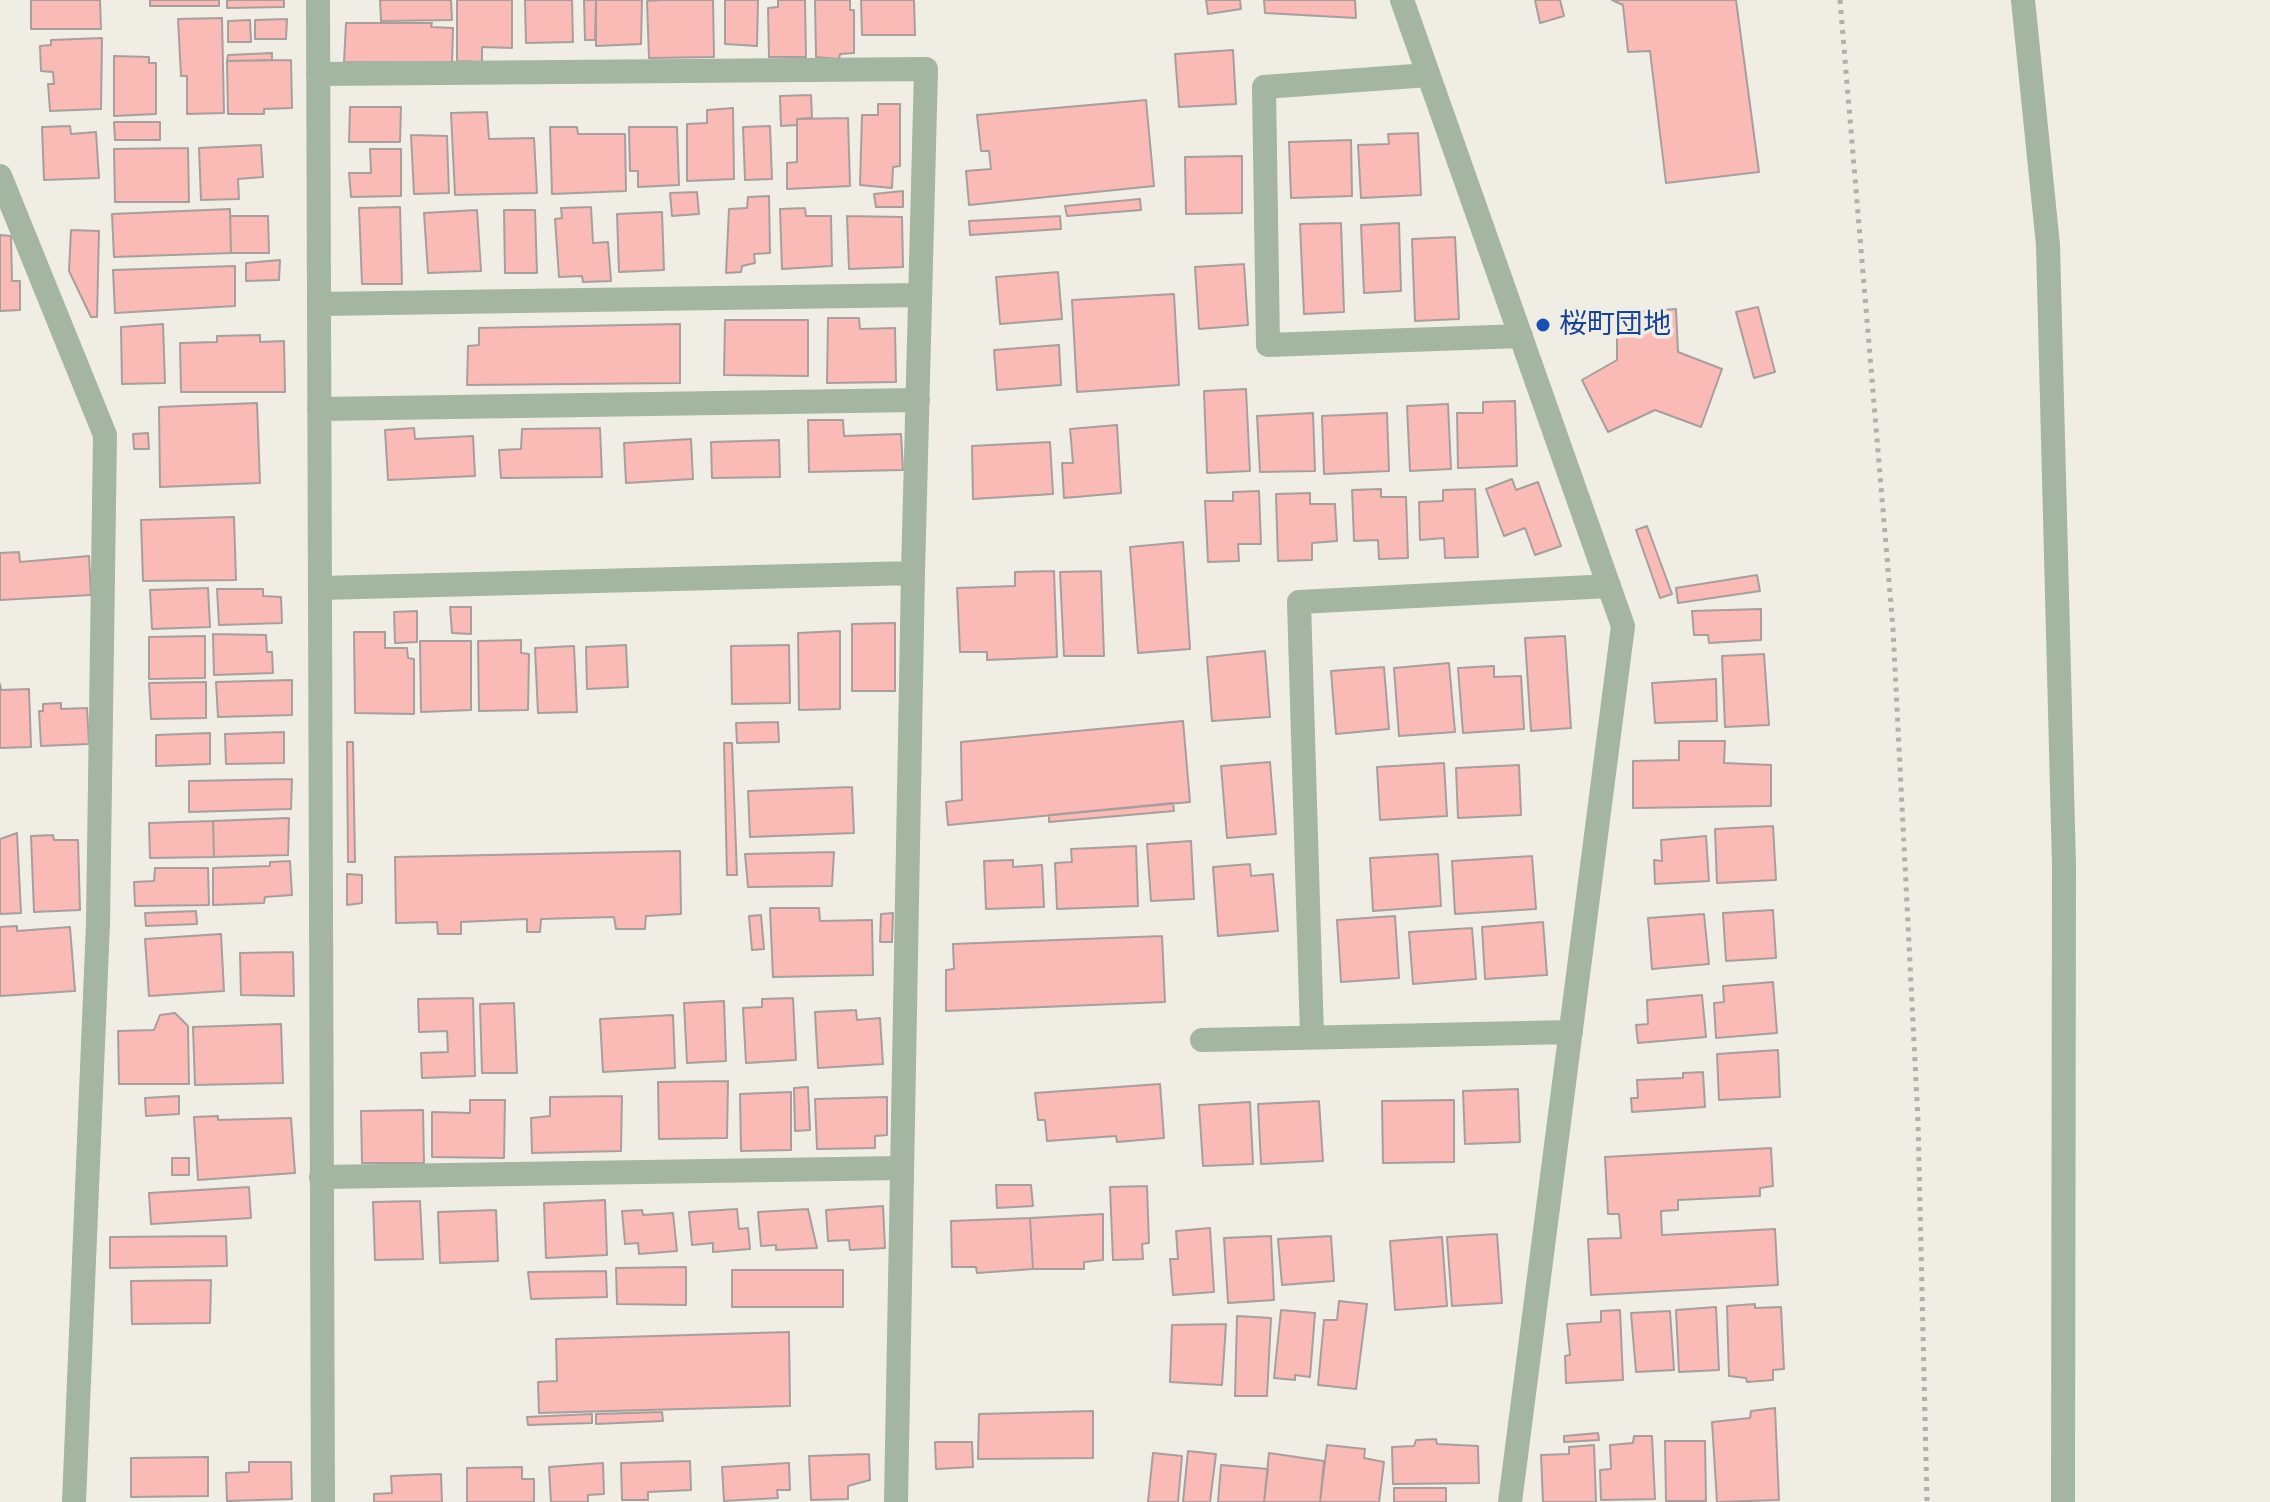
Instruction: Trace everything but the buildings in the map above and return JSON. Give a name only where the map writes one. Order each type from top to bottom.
[{"type":"street","points":[[318,0],[323,1502]]},
{"type":"street","points":[[1402,0],[1623,626],[1510,1502]]},
{"type":"street","points":[[2023,0],[2048,245],[2064,866],[2063,1502]]},
{"type":"street","points":[[318,74],[926,69],[913,573],[896,1502]]},
{"type":"street","points":[[1428,75],[1264,87],[1268,345],[1521,336]]},
{"type":"street","points":[[0,176],[105,435],[98,923],[74,1502]]},
{"type":"street","points":[[319,304],[920,295]]},
{"type":"street","points":[[319,409],[918,400]]},
{"type":"street","points":[[320,588],[913,573]]},
{"type":"street","points":[[1312,1036],[1299,602],[1609,586]]},
{"type":"street","points":[[1202,1040],[1571,1032]]},
{"type":"street","points":[[321,1177],[902,1168]]},
{"type":"path","points":[[1840,0],[1893,629],[1918,1121],[1927,1502]]},
{"type":"place","name":"桜町団地","points":[[1543,325]]}]
